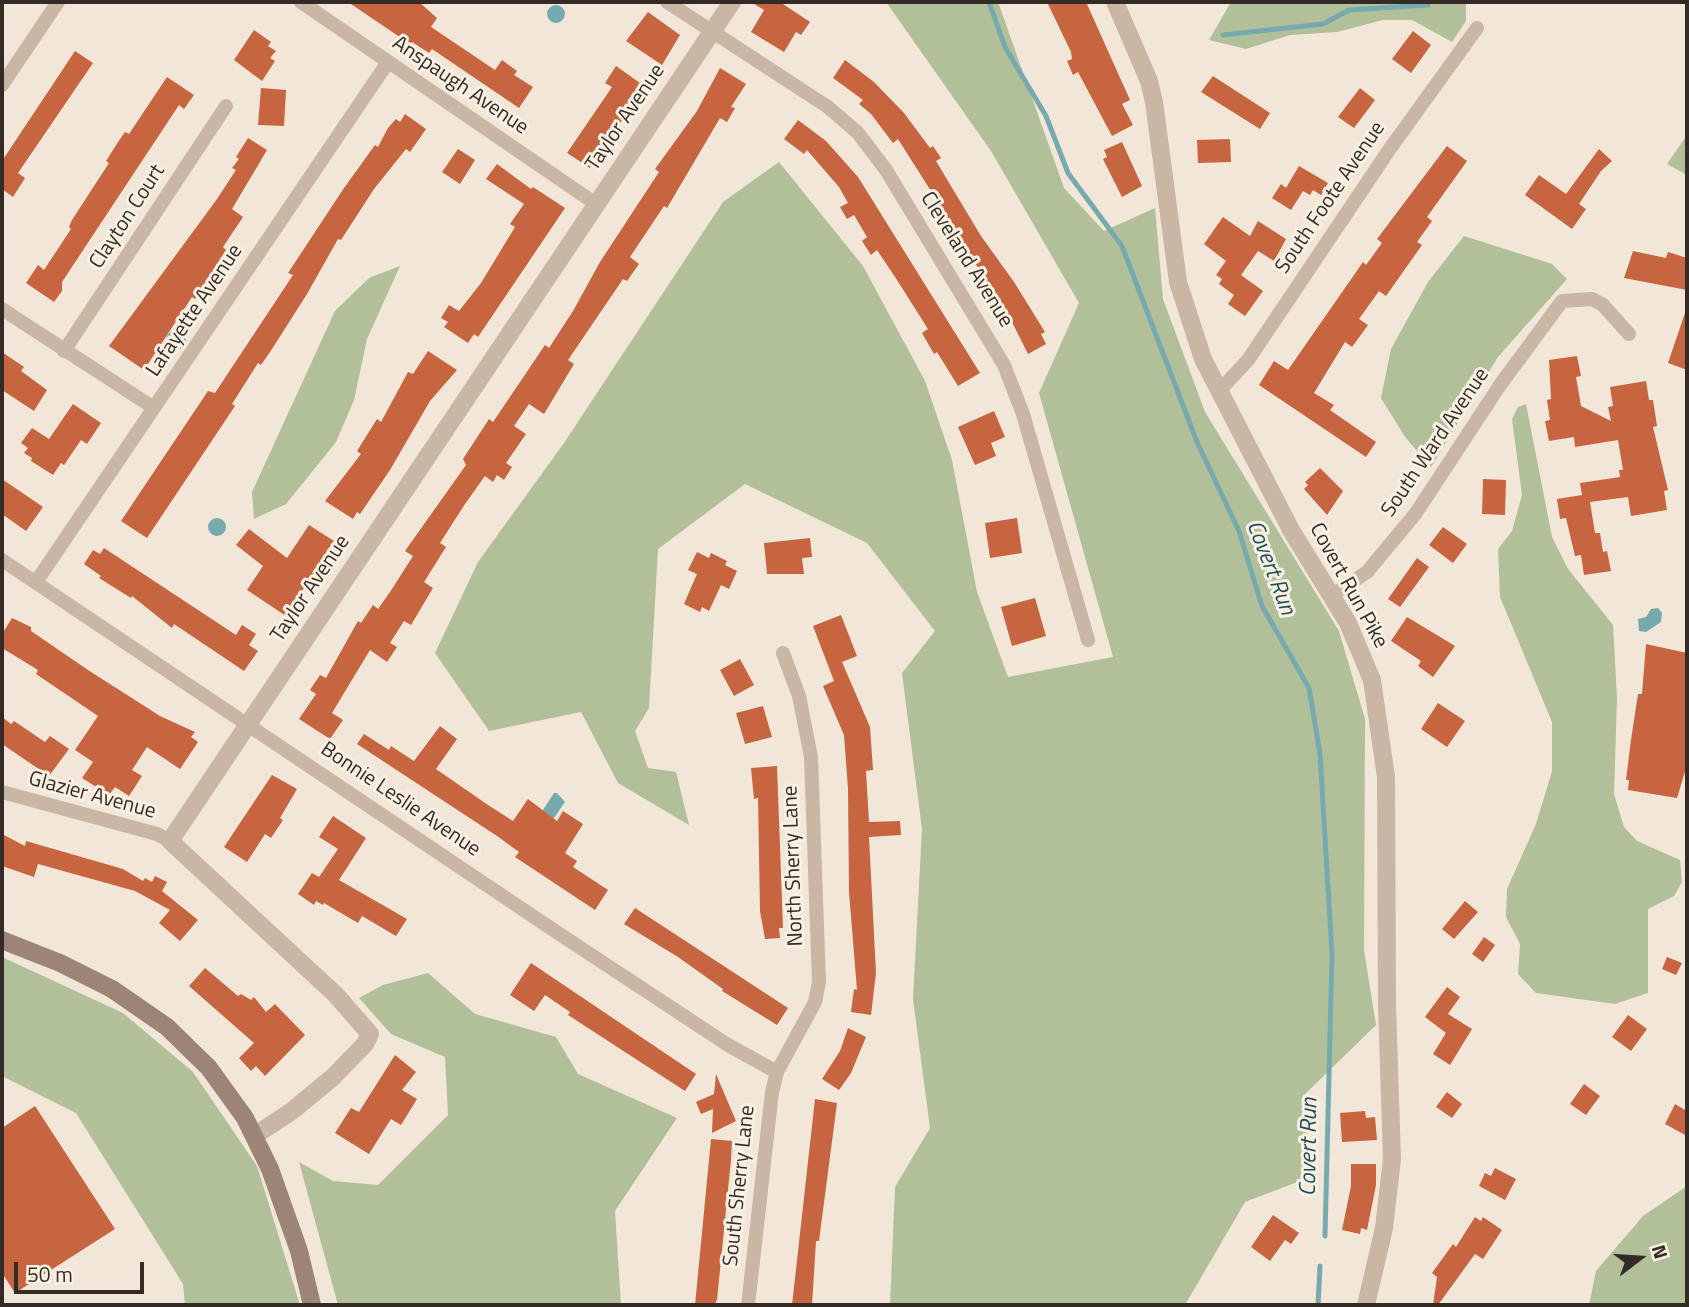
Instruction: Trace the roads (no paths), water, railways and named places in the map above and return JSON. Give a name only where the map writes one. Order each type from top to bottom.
[{"type":"main road","points":[[2,940],[60,963],[112,989],[167,1027],[209,1068],[245,1118],[254,1136],[292,1229],[312,1305]]},
{"type":"street","points":[[2,85],[58,2]]},
{"type":"street","name":"Anspaugh Avenue","points":[[301,2],[596,204]]},
{"type":"street","name":"Cleveland Avenue","points":[[667,2],[803,88],[858,133],[886,170],[984,327],[1004,365],[1023,414],[1088,640]]},
{"type":"street","name":"Taylor Avenue","points":[[170,841],[732,2]]},
{"type":"street","name":"Covert Run Pike","points":[[1115,2],[1149,81],[1158,124],[1170,237],[1178,282],[1203,359],[1291,530],[1348,623],[1372,680],[1386,777],[1392,1159],[1384,1228],[1366,1305]]},
{"type":"street","name":"South Foote Avenue","points":[[1219,391],[1248,360],[1389,149],[1477,28]]},
{"type":"street","name":"Lafayette Avenue","points":[[36,582],[388,62]]},
{"type":"street","name":"Clayton Court","points":[[64,351],[226,106]]},
{"type":"street","name":"South Ward Avenue","points":[[1331,596],[1367,572],[1416,513],[1500,385],[1562,301],[1592,299],[1603,305],[1629,334]]},
{"type":"street","points":[[2,309],[154,408]]},
{"type":"street","name":"Bonnie Leslie Avenue","points":[[2,560],[249,723],[558,933],[728,1045],[776,1072]]},
{"type":"street","name":"North Sherry Lane","points":[[776,1072],[816,1002],[819,982],[811,757],[799,696],[783,653]]},
{"type":"street","name":"Glazier Avenue","points":[[2,792],[157,834],[170,841]]},
{"type":"street","points":[[170,841],[335,995],[370,1034],[365,1044],[333,1077],[292,1111],[254,1136]]},
{"type":"street","name":"South Sherry Lane","points":[[748,1305],[776,1072]]},
{"type":"water","points":[[552,5],[560,5],[565,14],[563,21],[552,23],[547,18],[547,10]]},
{"type":"water","points":[[176,330],[183,333],[186,340],[183,347],[176,350],[169,347],[166,340],[169,333]]},
{"type":"water","points":[[213,518],[221,518],[226,527],[224,534],[213,536],[208,531],[208,523]]},
{"type":"water","points":[[1658,608],[1662,613],[1661,622],[1646,632],[1639,631],[1638,619],[1646,617],[1651,609]]},
{"type":"water","points":[[554,793],[565,802],[552,821],[541,813]]},
{"type":"waterway","name":"Covert Run","points":[[989,2],[1005,47],[1046,116],[1068,173],[1122,246],[1197,442],[1239,531],[1262,606],[1309,688],[1320,754],[1332,954],[1325,1236]]},
{"type":"waterway","points":[[1223,35],[1323,24],[1349,10],[1428,5]]},
{"type":"waterway","name":"Covert Run","points":[[1318,1305],[1320,1266]]}]
